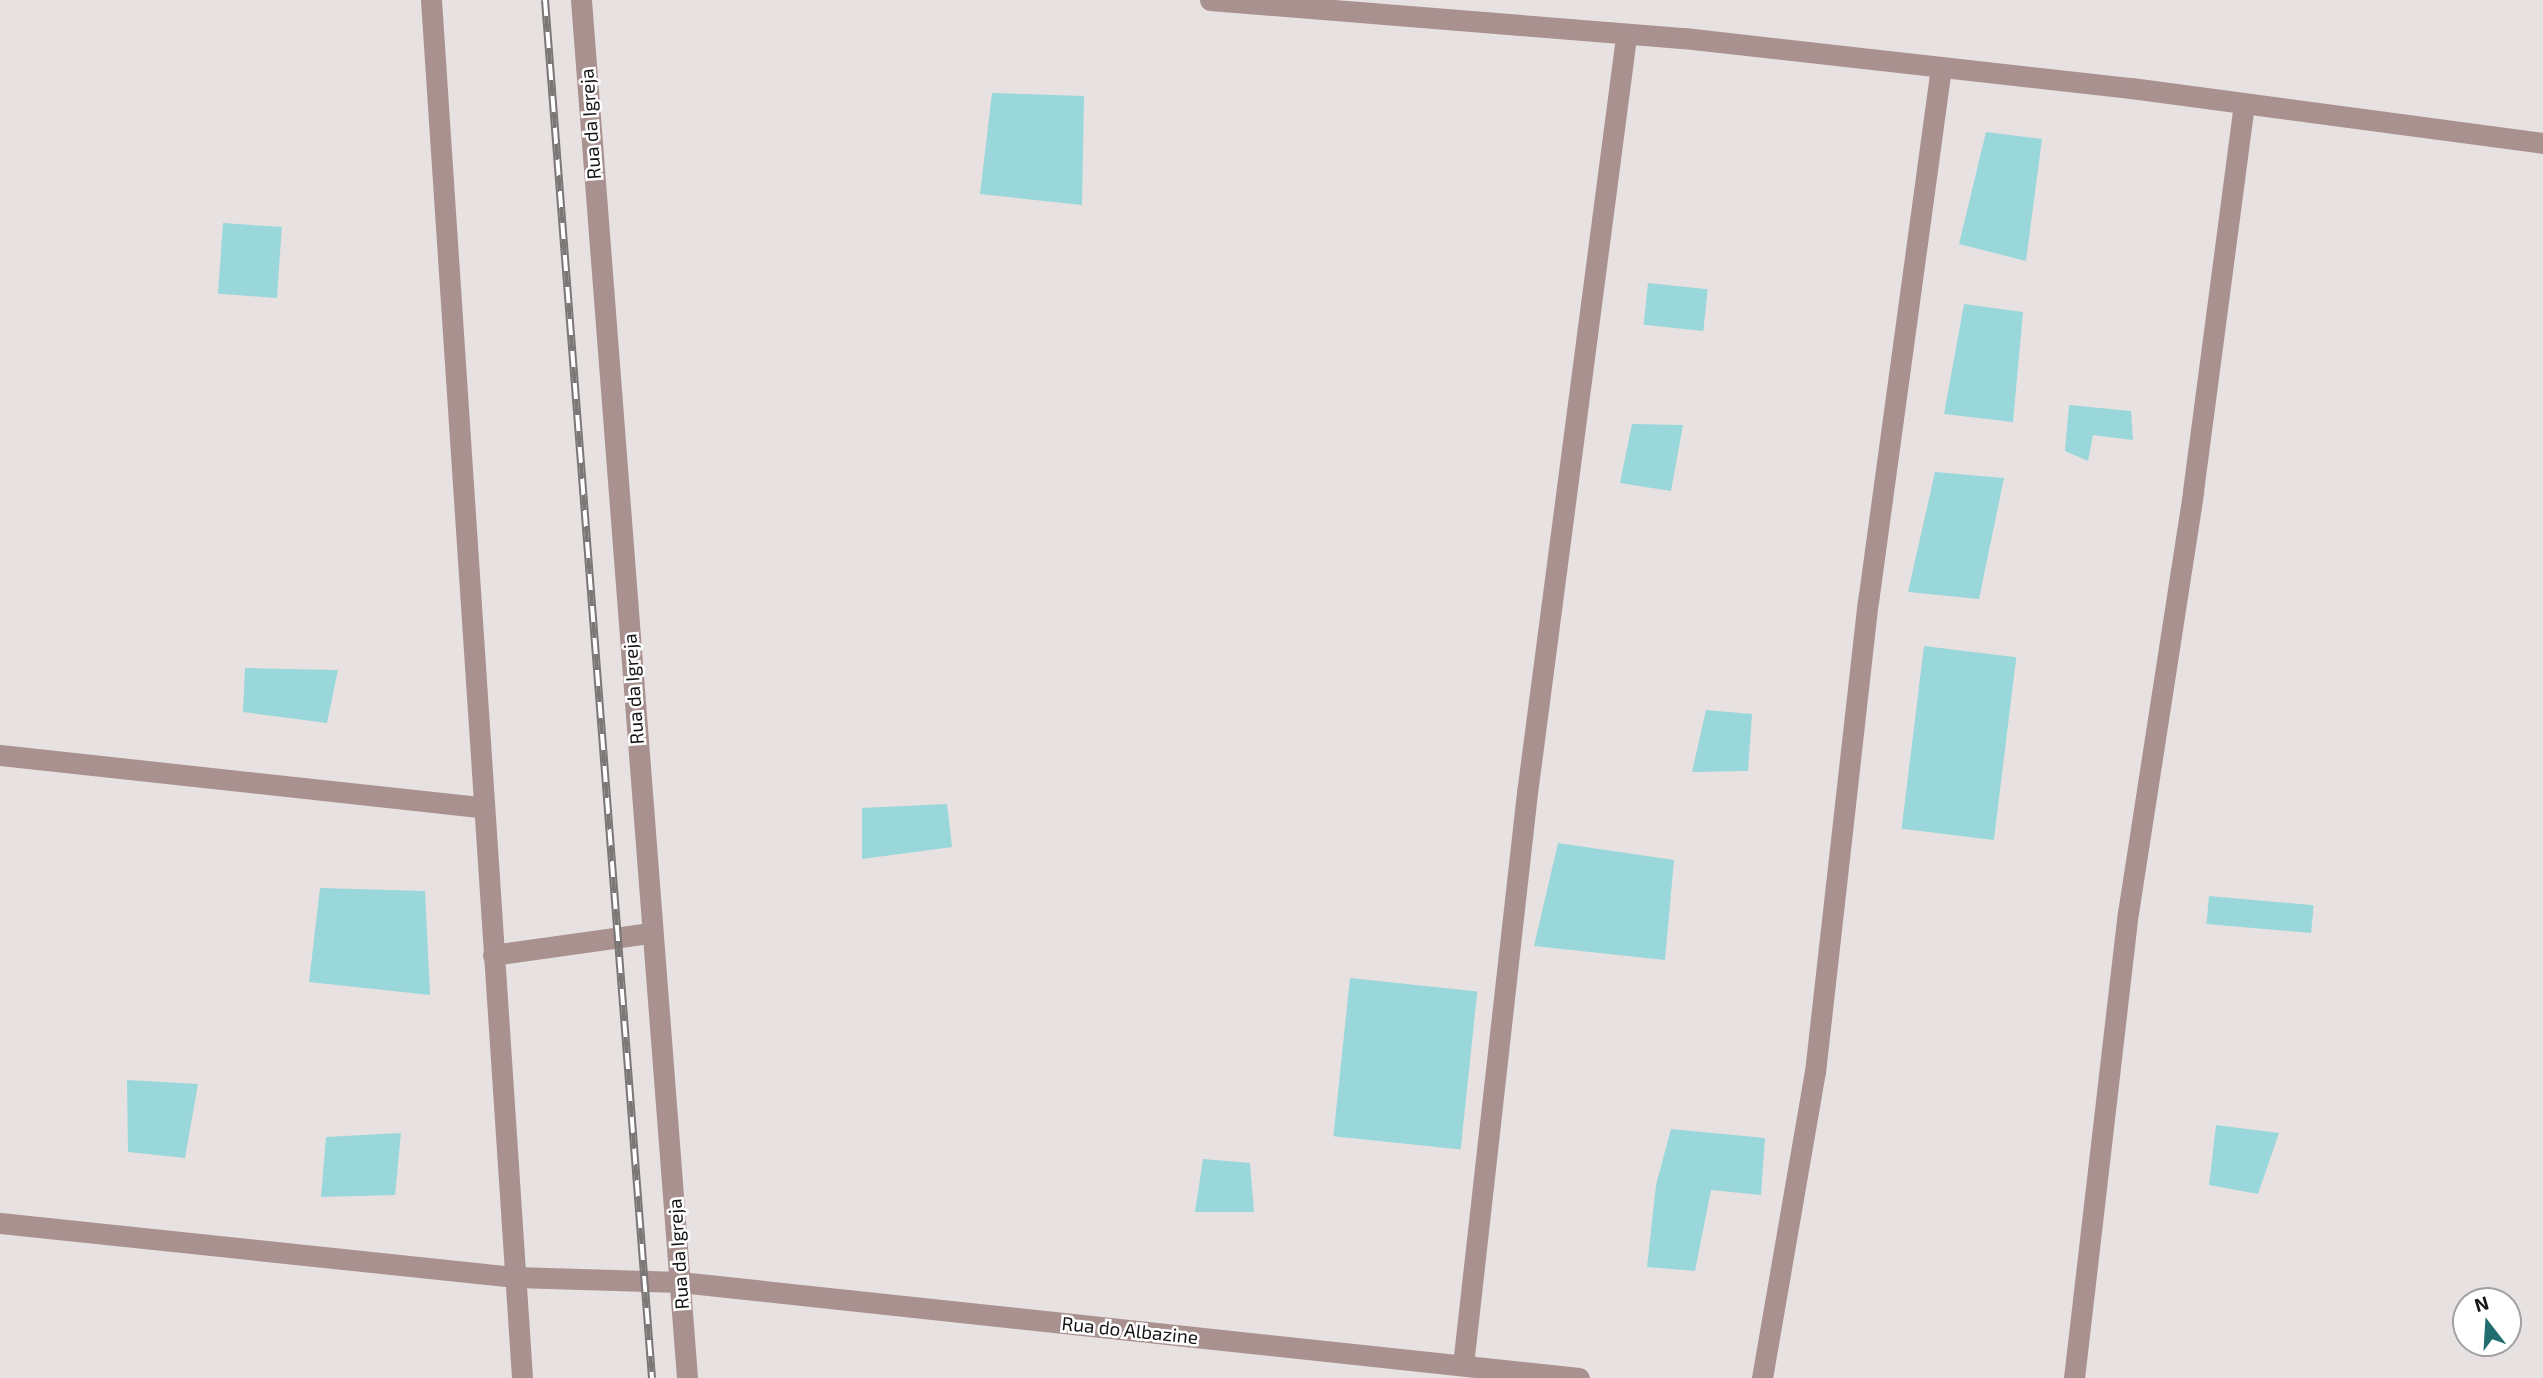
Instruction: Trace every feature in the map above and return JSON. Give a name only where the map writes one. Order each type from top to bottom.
[{"type":"street","points":[[431,0],[481,807],[522,1378]]},
{"type":"street","name":"Rua da Igreja","points":[[581,0],[650,933],[687,1378]]},
{"type":"street","points":[[1210,0],[1941,67],[2244,103],[2543,143]]},
{"type":"street","points":[[1463,1365],[1527,793],[1626,37]]},
{"type":"street","points":[[1762,1378],[1815,1072],[1868,602],[1941,67]]},
{"type":"street","points":[[2074,1378],[2128,913],[2193,491],[2244,103]]},
{"type":"street","points":[[0,755],[481,807]]},
{"type":"street","points":[[493,956],[650,933]]},
{"type":"street","name":"Rua do Albazine","points":[[0,1223],[515,1277],[680,1282],[1579,1378]]},
{"type":"building","points":[[992,93],[1084,96],[1082,205],[980,194]]},
{"type":"building","points":[[1986,132],[2042,139],[2026,261],[1959,244]]},
{"type":"building","points":[[223,223],[282,227],[277,298],[218,294]]},
{"type":"building","points":[[1648,283],[1708,289],[1703,331],[1644,325]]},
{"type":"building","points":[[1964,304],[2023,312],[2013,422],[1944,414]]},
{"type":"building","points":[[2069,405],[2131,411],[2133,440],[2093,435],[2088,461],[2065,451]]},
{"type":"building","points":[[1632,424],[1683,425],[1671,491],[1620,483]]},
{"type":"building","points":[[1935,472],[2004,478],[1979,599],[1908,592]]},
{"type":"building","points":[[1924,646],[2016,657],[1994,840],[1902,829]]},
{"type":"building","points":[[245,668],[338,670],[327,723],[243,712]]},
{"type":"building","points":[[1706,710],[1752,714],[1748,771],[1692,772]]},
{"type":"building","points":[[947,804],[952,847],[862,859],[862,808]]},
{"type":"building","points":[[1558,843],[1674,860],[1665,960],[1534,946]]},
{"type":"building","points":[[320,888],[425,891],[430,995],[309,982]]},
{"type":"building","points":[[2209,896],[2314,905],[2311,933],[2207,924]]},
{"type":"building","points":[[1350,978],[1477,991],[1461,1150],[1333,1136]]},
{"type":"building","points":[[127,1080],[198,1084],[185,1158],[128,1152]]},
{"type":"building","points":[[2216,1125],[2279,1133],[2258,1194],[2209,1185]]},
{"type":"building","points":[[1671,1129],[1765,1138],[1761,1195],[1711,1190],[1695,1271],[1647,1267],[1656,1185]]},
{"type":"building","points":[[401,1133],[395,1195],[321,1197],[326,1137]]},
{"type":"building","points":[[1203,1159],[1250,1163],[1254,1212],[1195,1212]]},
{"type":"railway","points":[[545,0],[652,1378]]}]
